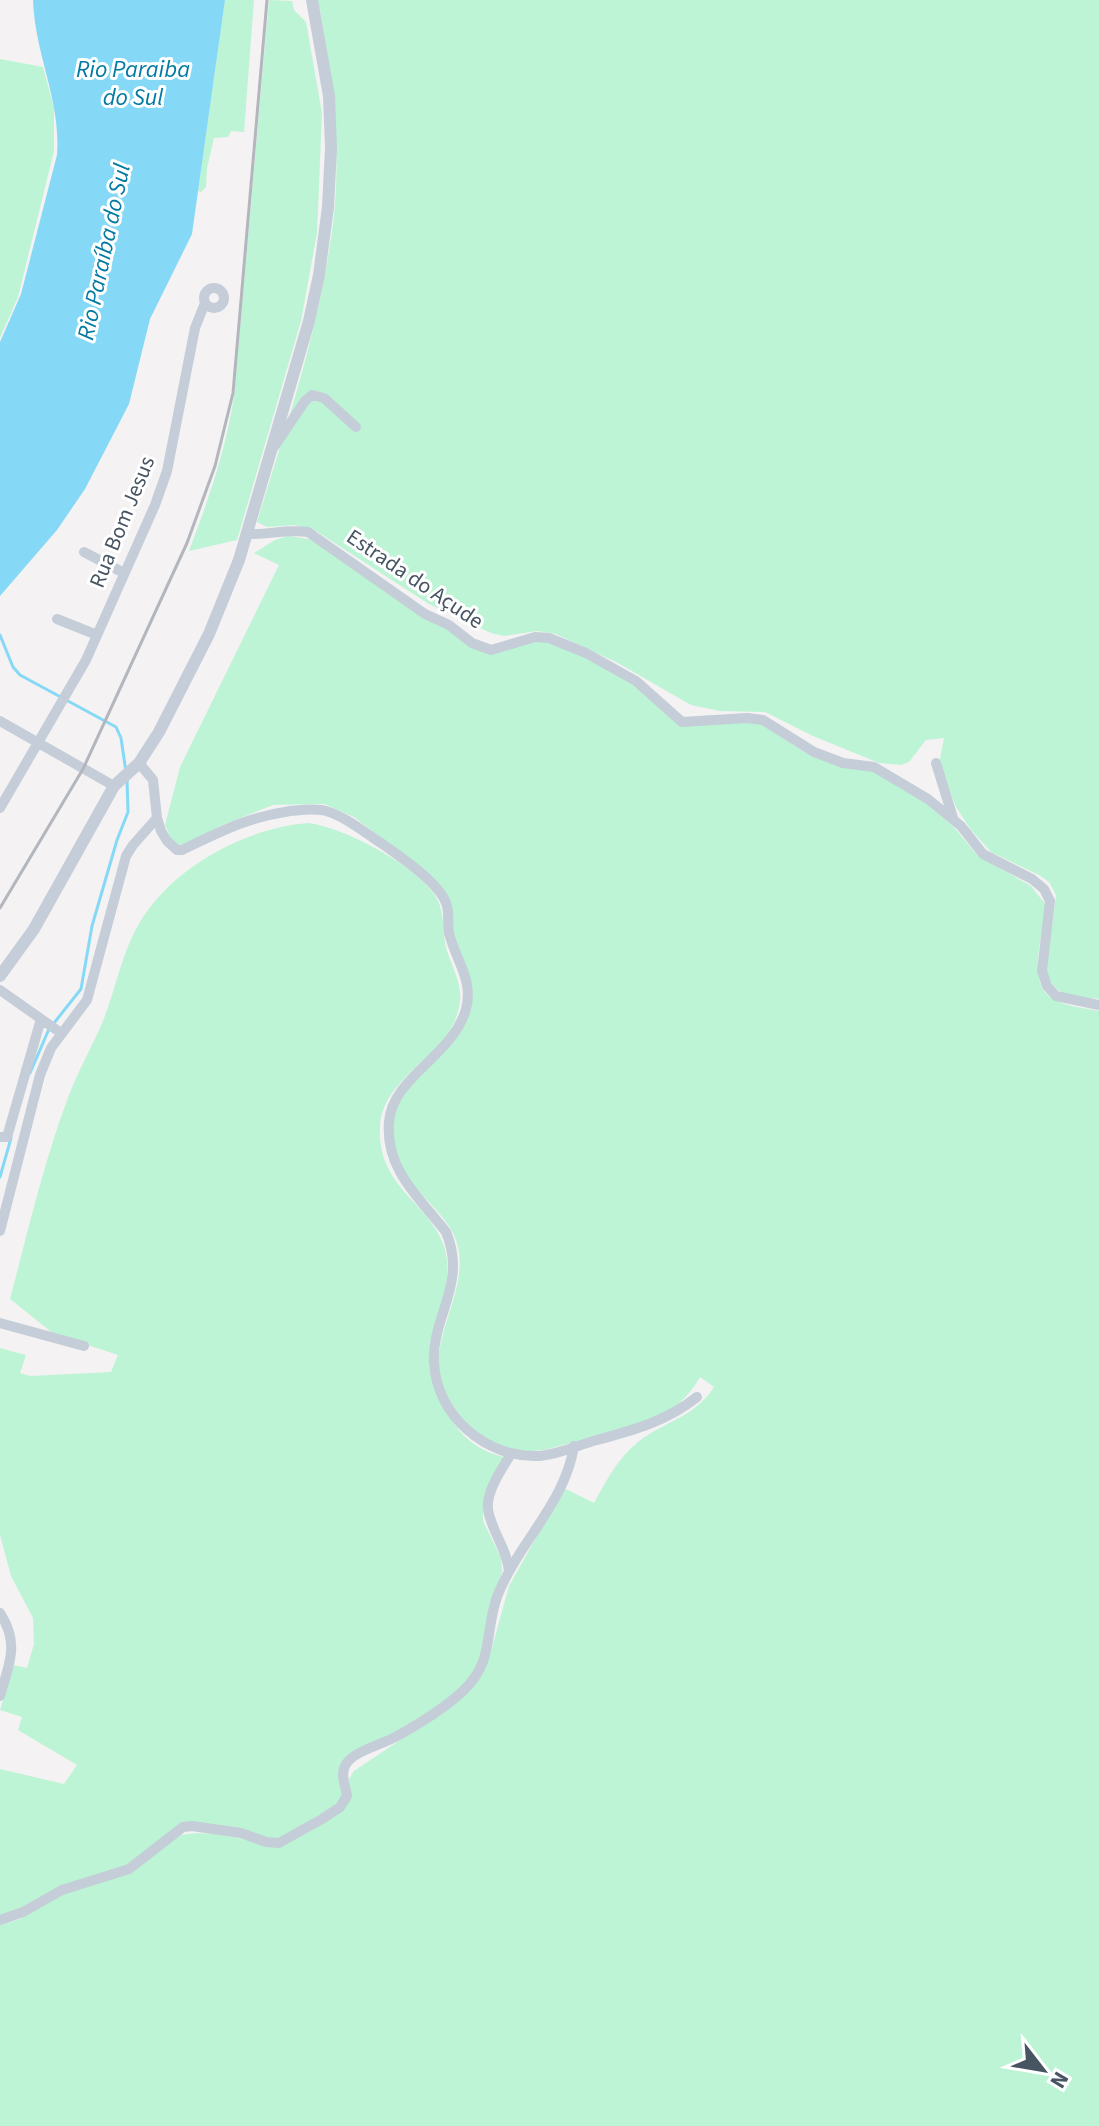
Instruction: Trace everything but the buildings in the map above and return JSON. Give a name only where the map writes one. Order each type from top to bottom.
[{"type":"street","points":[[0,976],[40,917],[115,785],[138,764],[164,723],[234,575],[309,321],[319,275],[328,207],[331,148],[329,96],[312,0]]},
{"type":"street","name":"Rua Bom Jesus","points":[[0,808],[71,687],[155,505],[167,471],[195,328],[205,303]]},
{"type":"street","points":[[271,451],[312,395],[324,398],[356,427]]},
{"type":"street","name":"Estrada do Açude","points":[[246,534],[285,530],[308,532],[425,614],[449,625],[481,647],[491,650],[535,637],[549,638],[586,653],[636,681],[682,722],[763,720],[814,752],[843,763],[874,767],[928,799],[953,818],[983,854],[1032,879],[1048,895],[1050,908],[1042,971],[1051,992],[1064,999],[1099,1005]]},
{"type":"street","points":[[84,552],[124,573]]},
{"type":"street","points":[[57,619],[97,635]]},
{"type":"street","points":[[0,721],[115,785]]},
{"type":"street","points":[[936,763],[953,818]]},
{"type":"street","points":[[138,764],[154,782],[157,818],[167,841],[180,850],[252,818],[307,809],[330,812],[396,853],[443,897],[449,934],[467,982],[467,1004],[450,1041],[412,1078],[393,1104],[388,1131],[398,1172],[446,1232],[453,1255],[451,1284],[434,1356],[439,1384],[454,1416],[468,1432],[492,1447],[511,1454],[539,1456],[660,1422],[697,1397]]},
{"type":"street","points":[[0,1231],[40,1075],[59,1031],[87,1000],[126,856],[157,818]]},
{"type":"street","points":[[0,990],[59,1031]]},
{"type":"street","points":[[0,1137],[7,1137],[44,1021]]},
{"type":"street","points":[[0,1323],[84,1346]]},
{"type":"street","points":[[0,1920],[23,1912],[62,1890],[129,1869],[183,1827],[241,1833],[279,1843],[340,1807],[347,1796],[343,1774],[348,1762],[441,1708],[480,1672],[489,1644],[495,1604],[509,1573],[559,1490],[574,1446]]},
{"type":"street","points":[[509,1573],[506,1552],[488,1507],[496,1482],[511,1454]]},
{"type":"street","points":[[0,1613],[9,1629],[12,1648],[0,1696]]},
{"type":"green space","points":[[225,0],[254,0],[244,132],[231,131],[228,137],[214,138],[206,187],[201,192],[198,191]]},
{"type":"green space","points":[[269,0],[292,1],[294,10],[306,22],[322,113],[317,233],[301,321],[237,540],[189,551],[216,475],[234,396]]},
{"type":"green space","points":[[316,0],[1099,0],[1099,999],[1061,992],[1046,974],[1056,895],[1049,882],[991,852],[971,830],[956,807],[939,764],[944,738],[926,740],[909,762],[901,765],[879,763],[765,712],[720,711],[691,705],[618,663],[556,634],[537,631],[504,636],[491,633],[429,604],[316,531],[295,525],[267,527],[257,522],[313,332],[334,215],[336,163],[332,87]]},
{"type":"green space","points":[[0,59],[43,67],[54,108],[54,151],[18,297],[0,338]]},
{"type":"green space","points":[[288,536],[309,539],[322,546],[404,605],[475,648],[546,641],[583,656],[640,687],[669,716],[760,723],[804,752],[871,770],[921,799],[953,826],[977,855],[1031,886],[1046,905],[1038,957],[1040,983],[1055,1000],[1099,1011],[1099,2126],[0,2126],[0,1925],[20,1919],[59,1895],[100,1882],[181,1835],[215,1834],[271,1846],[351,1799],[349,1779],[354,1771],[454,1704],[490,1655],[509,1586],[564,1488],[594,1503],[613,1470],[631,1448],[697,1406],[714,1387],[700,1377],[679,1403],[654,1419],[549,1449],[531,1451],[506,1448],[490,1441],[475,1431],[451,1403],[439,1370],[439,1354],[457,1288],[458,1247],[446,1223],[403,1168],[395,1152],[391,1128],[394,1115],[411,1082],[470,1006],[452,936],[451,913],[417,865],[354,817],[324,804],[273,805],[181,846],[171,839],[165,825],[180,767],[279,565],[254,553]]},
{"type":"green space","points":[[308,823],[341,832],[382,852],[431,890],[441,909],[445,945],[459,985],[460,1001],[455,1020],[437,1047],[390,1096],[380,1127],[381,1148],[387,1165],[437,1231],[444,1246],[447,1261],[445,1289],[430,1344],[429,1367],[433,1383],[443,1406],[462,1433],[481,1449],[505,1457],[483,1509],[483,1521],[501,1558],[502,1571],[487,1637],[471,1679],[432,1711],[349,1757],[343,1799],[278,1842],[195,1825],[138,1861],[0,1916],[0,1769],[64,1784],[77,1765],[18,1730],[22,1717],[0,1710],[14,1665],[27,1668],[34,1644],[33,1618],[11,1576],[0,1535],[0,1348],[26,1355],[20,1373],[30,1376],[111,1372],[118,1355],[54,1334],[10,1299],[44,1171],[69,1095],[105,1016],[129,943],[148,909],[186,872],[208,856],[258,834]]},
{"type":"water","name":"Rio Paraiba do Sul","points":[[33,0],[225,0],[192,234],[150,319],[129,404],[85,489],[57,530],[0,596],[0,342],[21,294],[57,155],[55,115],[38,40]]},
{"type":"waterway","points":[[0,635],[13,667],[20,675],[116,727],[121,738],[126,772]]},
{"type":"waterway","points":[[54,1023],[81,989],[92,926],[128,812],[127,779]]},
{"type":"waterway","points":[[30,1073],[49,1029]]},
{"type":"waterway","points":[[0,1177],[11,1138]]},
{"type":"railway","points":[[0,908],[83,769],[187,543],[215,466],[233,393],[267,0]]},
{"type":"water label","name":"Rio Paraíba do Sul","points":[[104,252]]}]
